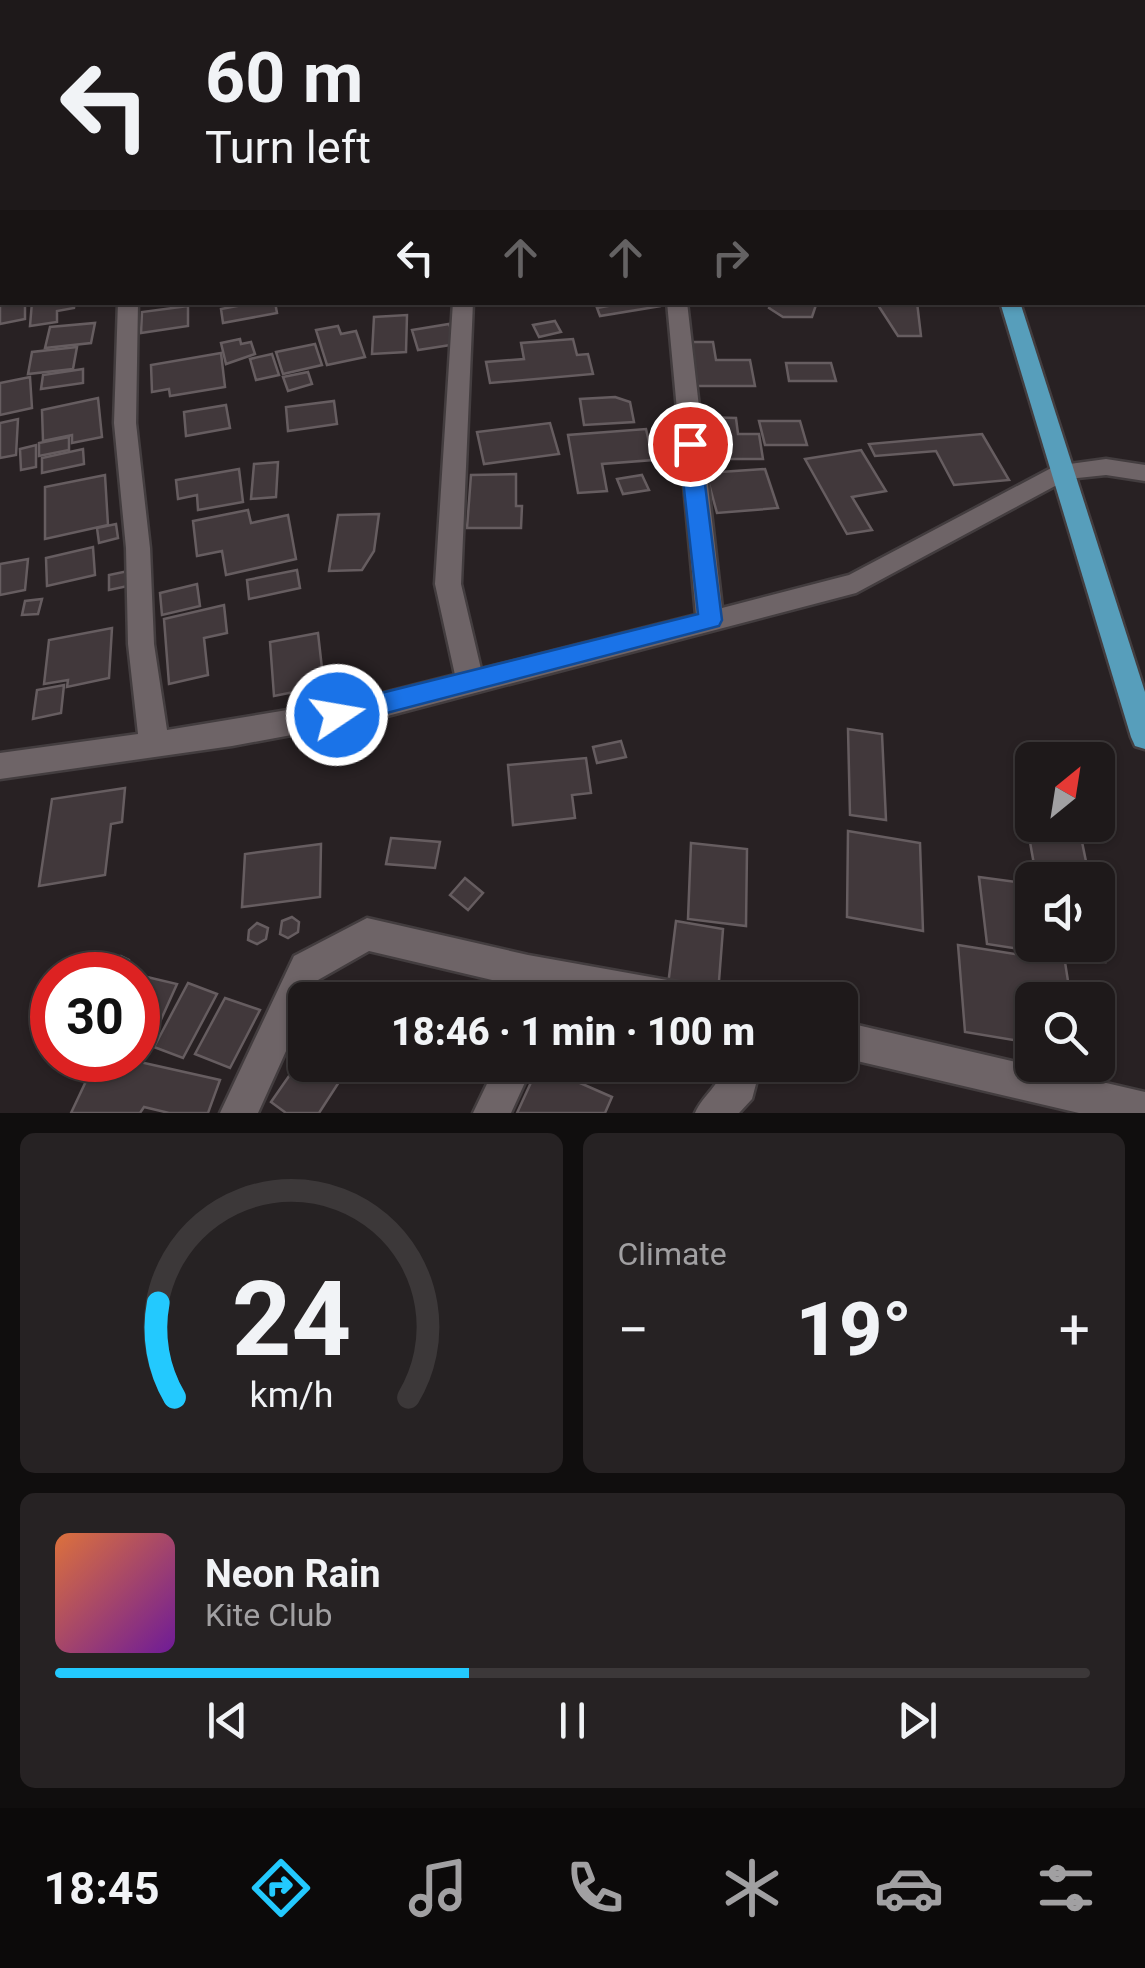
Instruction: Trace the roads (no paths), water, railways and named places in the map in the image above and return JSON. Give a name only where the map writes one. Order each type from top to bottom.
[{"type":"main road","points":[[1011,305],[1145,737]]},
{"type":"street","points":[[128,305],[126,423],[138,548],[141,644],[154,743]]},
{"type":"street","points":[[463,305],[448,584],[471,683]]},
{"type":"street","points":[[677,305],[710,620]]},
{"type":"street","points":[[0,766],[372,708],[471,683],[856,582],[1063,472],[1106,467],[1145,473]]},
{"type":"street","points":[[300,982],[306,968],[367,934],[514,982]]},
{"type":"street","points":[[239,1113],[288,1007]]},
{"type":"street","points":[[858,1042],[1145,1110]]},
{"type":"street","points":[[492,1113],[507,1082]]},
{"type":"street","points":[[714,1113],[740,1082]]}]
